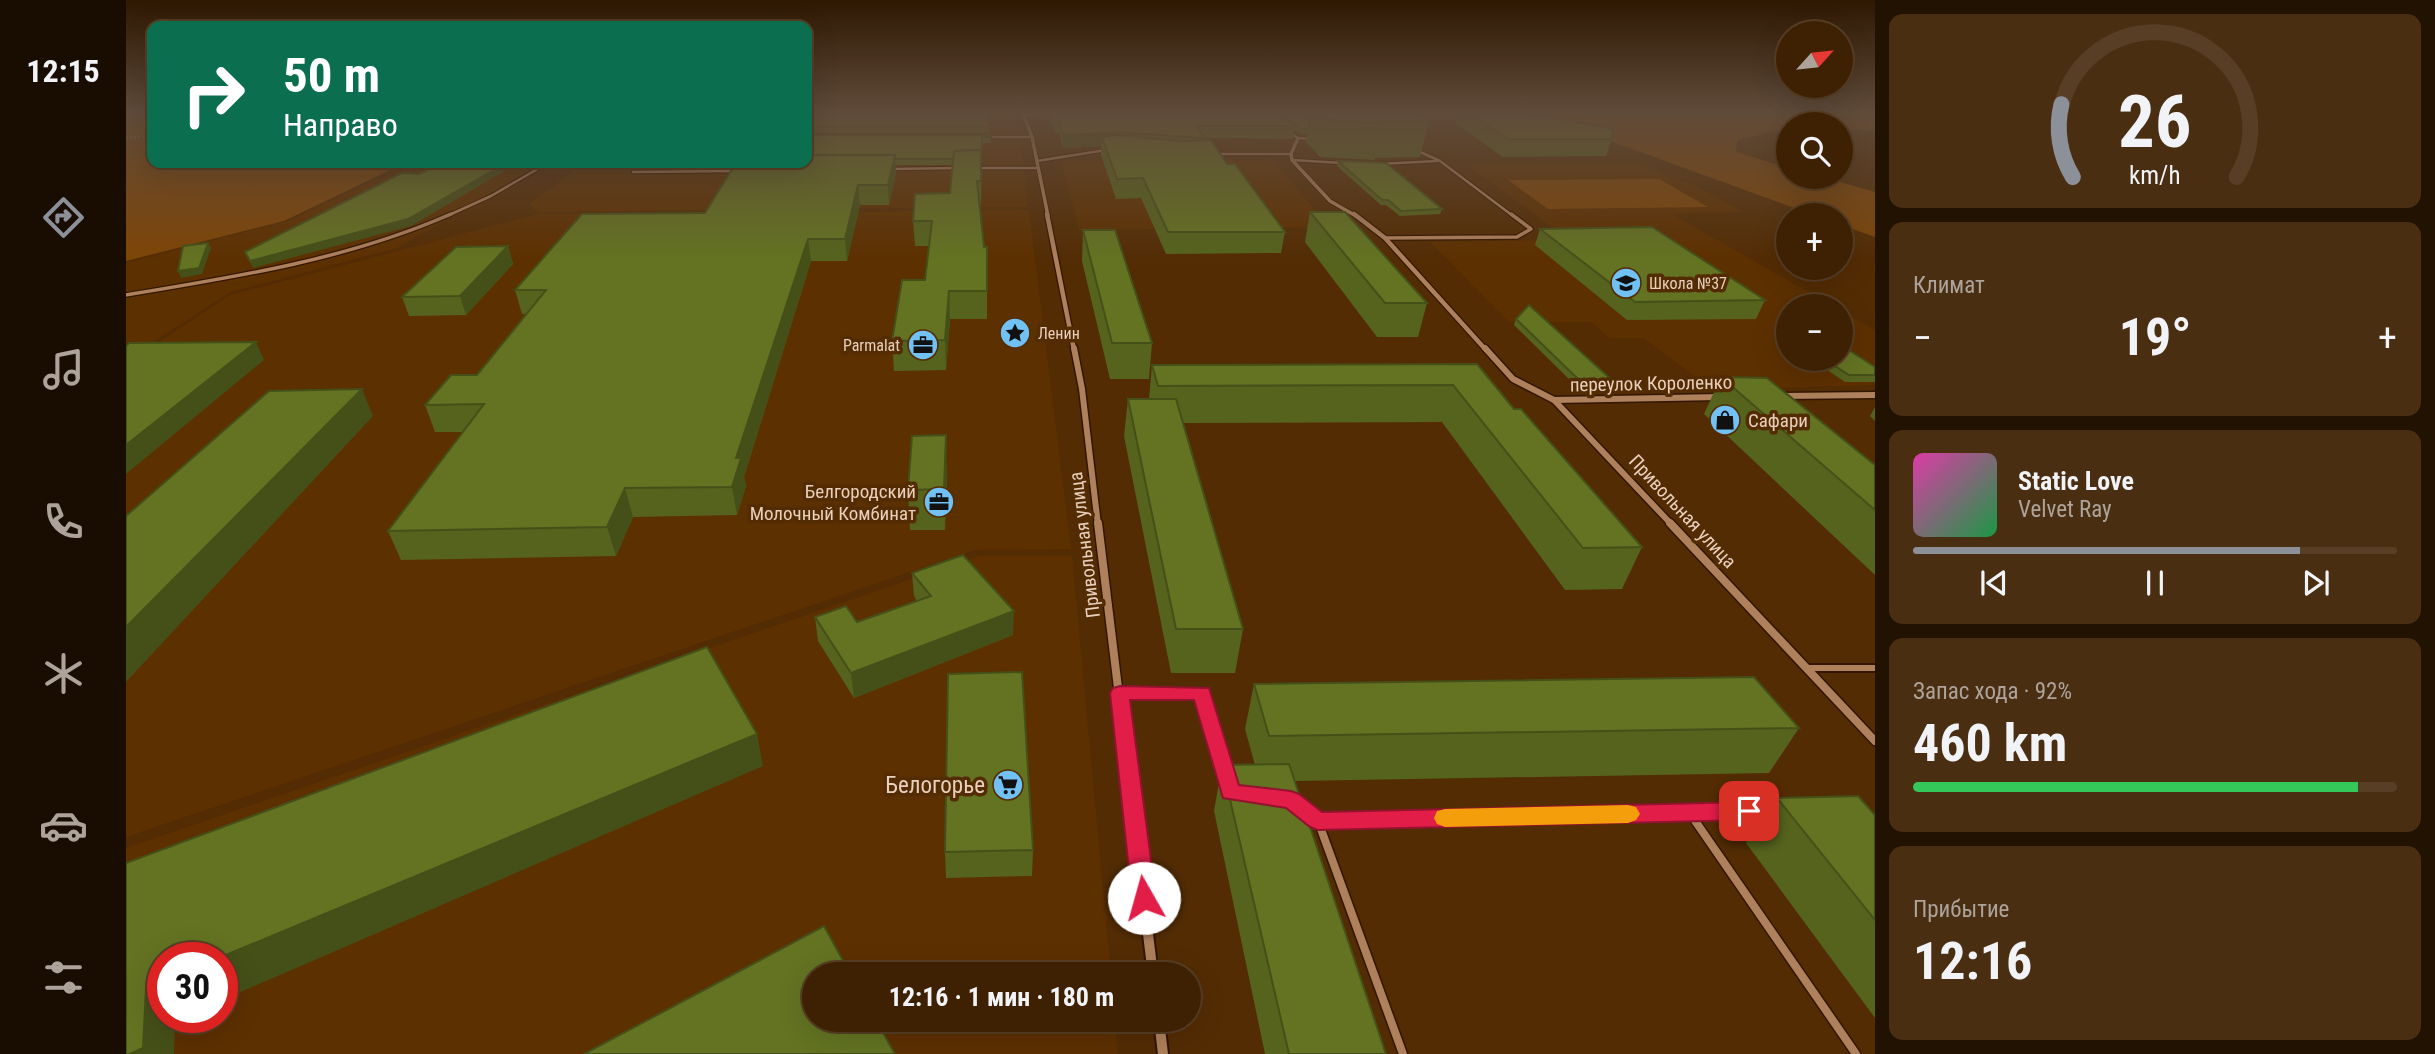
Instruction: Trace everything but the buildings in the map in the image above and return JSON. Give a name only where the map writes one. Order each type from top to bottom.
[{"type":"street","name":"Привольная улица","points":[[1296,162],[1331,201],[1354,214],[1385,238],[1513,379],[1554,400],[1875,741]]},
{"type":"street","name":"Привольная улица","points":[[1038,164],[1082,389],[1151,962]]},
{"type":"street","points":[[1768,397],[1875,395]]},
{"type":"street","name":"переулок Короленко","points":[[1554,400],[1728,397]]},
{"type":"street","points":[[1160,1032],[1163,1054]]},
{"type":"lane","points":[[884,169],[1047,162]]},
{"type":"lane","points":[[1337,162],[1344,163]]},
{"type":"lane","points":[[1370,164],[1412,162]]},
{"type":"lane","points":[[1385,238],[1517,237],[1531,229],[1442,162]]},
{"type":"lane","points":[[126,295],[259,272],[382,239],[484,200],[539,168]]},
{"type":"lane","points":[[633,172],[745,170]]},
{"type":"lane","points":[[1808,668],[1875,668]]},
{"type":"lane","points":[[1120,693],[1202,693],[1227,780]]},
{"type":"lane","points":[[1291,800],[1318,821],[1403,1054]]},
{"type":"lane","points":[[1318,821],[1749,811]]},
{"type":"lane","points":[[1689,812],[1856,1054]]},
{"type":"shaded area","points":[[126,162],[147,162],[147,168],[395,168],[284,221],[126,261]]},
{"type":"shaded area","points":[[812,162],[1023,162],[1028,207],[538,212],[530,204],[577,168],[812,168]]},
{"type":"shaded area","points":[[1061,162],[1276,162],[1329,227],[1079,230]]},
{"type":"shaded area","points":[[1669,162],[1769,162],[1776,164],[1776,189],[1853,189],[1853,186],[1875,192],[1875,237],[1853,229],[1853,203],[1781,203]]},
{"type":"shaded area","points":[[1466,164],[1639,164],[1696,186],[1743,212],[1672,214],[1776,273],[1776,280],[1788,280],[1812,294],[1776,294],[1776,371],[1853,371],[1853,318],[1875,330],[1875,385],[1713,390],[1644,338],[1609,338],[1591,322],[1509,322],[1430,242],[1549,240],[1556,230]]},
{"type":"shaded area","points":[[399,168],[533,168],[397,248],[231,292],[126,359],[126,263],[288,221]]},
{"type":"shaded area","points":[[1659,179],[1708,207],[1548,209],[1508,180]]},
{"type":"shaded area","name":"Белгородский Молочный Комбинат","points":[[1029,210],[1071,549],[975,550],[126,837],[126,364],[230,295],[539,214]]},
{"type":"shaded area","points":[[979,556],[1072,556],[1110,962],[802,962],[802,1032],[1116,1032],[1118,1054],[126,1054],[126,848]]},
{"type":"slow traffic","points":[[1445,818],[1628,814]]},
{"type":"place","name":"Школа №37","points":[[1626,283]]},
{"type":"place","name":"Ленин","points":[[1015,333]]},
{"type":"place","name":"Parmalat","points":[[923,345]]},
{"type":"place","name":"Сафари","points":[[1725,420]]},
{"type":"place","name":"Белгородский Молочный Комбинат","points":[[939,502]]},
{"type":"place","name":"Белогорье","points":[[1008,785]]},
{"type":"route","points":[[1144,898],[1120,693],[1202,693],[1231,792],[1291,800],[1318,821],[1749,811]]}]
